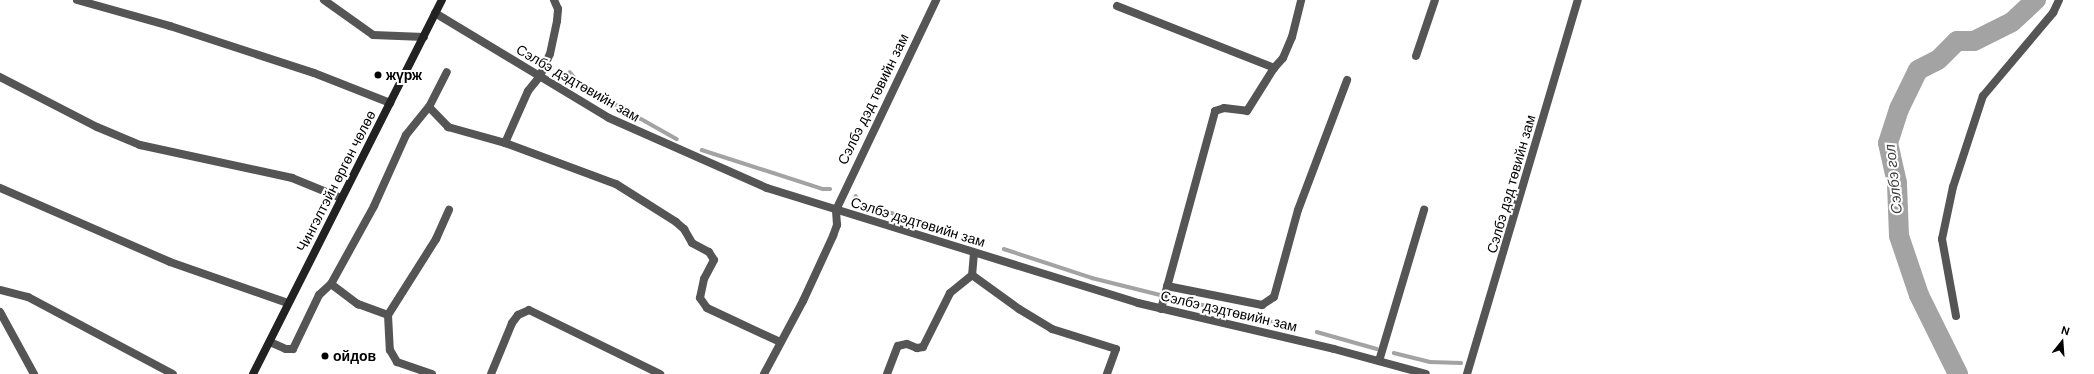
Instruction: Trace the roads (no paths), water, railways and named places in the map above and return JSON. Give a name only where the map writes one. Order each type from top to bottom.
[{"type":"main road","name":"Чингэлтэйн өргөн чөлөө","points":[[254,374],[288,303],[442,0]]},
{"type":"street","points":[[77,0],[170,26],[314,73],[390,103]]},
{"type":"street","points":[[324,0],[373,35],[424,37]]},
{"type":"street","points":[[505,143],[528,91],[540,76],[550,54],[558,9],[554,0]]},
{"type":"street","name":"Сэлбэ дэд төвийн зам","points":[[836,210],[936,0]]},
{"type":"street","points":[[1161,309],[1215,111],[1224,108],[1247,111],[1274,68],[1284,58],[1292,38],[1301,0]]},
{"type":"street","points":[[1416,56],[1435,0]]},
{"type":"street","name":"Сэлбэ дэд төвийн зам","points":[[1467,374],[1578,0]]},
{"type":"street","points":[[1956,316],[1942,240],[1953,187],[1983,96],[2053,13],[2059,0]]},
{"type":"street","points":[[1117,6],[1274,68]]},
{"type":"street","name":"Сэлбэ дэдтөвийн зам","points":[[435,13],[609,118],[675,149],[767,188],[974,253],[1161,309],[1379,361],[1426,374]]},
{"type":"street","points":[[270,342],[286,349],[293,349],[319,295],[331,284],[374,206],[406,135],[429,107],[447,72]]},
{"type":"street","points":[[0,77],[97,127],[140,145],[292,178],[341,198]]},
{"type":"street","points":[[1167,286],[1262,305],[1274,297],[1298,210],[1347,80]]},
{"type":"street","points":[[429,107],[448,127],[505,143],[616,184],[676,222],[684,229],[692,243],[709,252],[714,260],[704,279],[700,298],[707,308],[780,342]]},
{"type":"street","points":[[0,188],[170,262],[288,303]]},
{"type":"street","points":[[432,374],[397,362],[390,350],[388,315],[436,239],[449,210]]},
{"type":"street","points":[[764,374],[803,301],[835,231],[836,210]]},
{"type":"street","points":[[1379,361],[1424,210]]},
{"type":"street","points":[[887,374],[898,346],[907,344],[916,348],[923,347],[950,293],[972,275],[974,253]]},
{"type":"street","points":[[972,275],[1019,309],[1052,329],[1116,349],[1108,374]]},
{"type":"street","points":[[331,284],[358,304],[388,315]]},
{"type":"street","points":[[0,290],[28,297],[173,374]]},
{"type":"street","points":[[491,374],[512,323],[518,315],[529,310],[660,374]]},
{"type":"street","points":[[0,312],[33,371],[42,374]]},
{"type":"waterway","name":"Сэлбэ гол","points":[[1958,374],[1919,295],[1899,236],[1897,183],[1888,143],[1899,109],[1918,70],[1938,60],[1957,41],[1974,41],[2012,22],[2036,0]]},
{"type":"waterway","points":[[570,72],[581,85],[677,139]]},
{"type":"waterway","points":[[702,150],[823,189],[830,189]]},
{"type":"waterway","points":[[856,196],[862,204],[897,215]]},
{"type":"waterway","points":[[1004,249],[1092,278],[1160,295]]},
{"type":"waterway","points":[[1174,298],[1293,327]]},
{"type":"waterway","points":[[1317,332],[1377,349]]},
{"type":"waterway","points":[[1394,353],[1430,362],[1461,363]]},
{"type":"place","name":"жүрж","points":[[378,75]]},
{"type":"place","name":"ойдов","points":[[325,356]]}]
